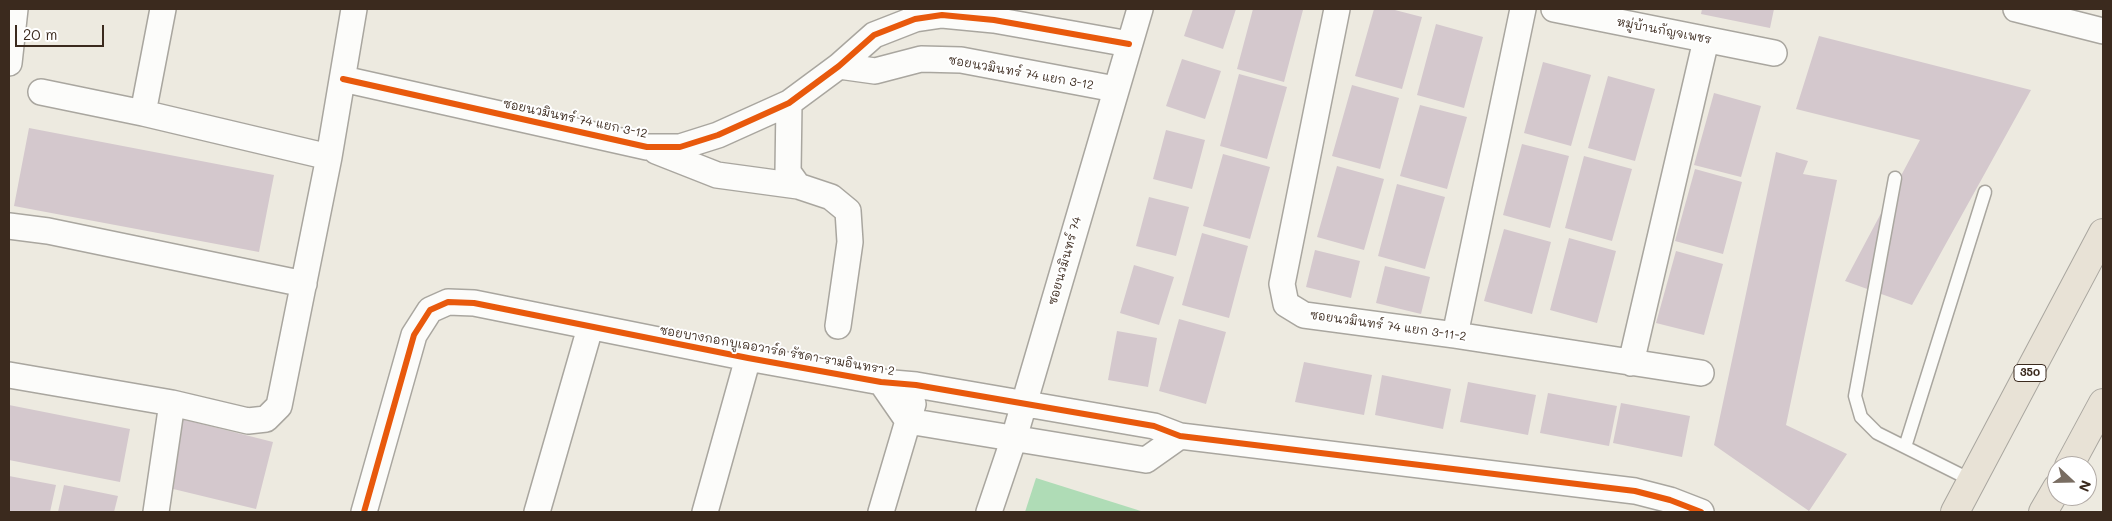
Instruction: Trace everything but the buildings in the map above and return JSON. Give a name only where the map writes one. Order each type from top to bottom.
[{"type":"main road","name":"350","points":[[1955,512],[2103,233]]},
{"type":"main road","points":[[2074,456],[2103,403]]},
{"type":"street","points":[[9,63],[15,9]]},
{"type":"street","points":[[143,113],[163,9]]},
{"type":"street","points":[[9,375],[172,403],[248,421],[266,419],[279,406],[329,157],[354,9]]},
{"type":"street","name":"ซอยนวมินทร์ 74","points":[[989,512],[1014,438],[1140,9]]},
{"type":"street","name":"ซอยนวมินทร์ 74 แยก 3-11-2","points":[[1337,9],[1282,284],[1286,304],[1304,315],[1455,335],[1701,373]]},
{"type":"street","points":[[1455,335],[1523,9]]},
{"type":"street","name":"หมู่บ้านกัญจเพชร","points":[[1554,9],[1774,53]]},
{"type":"street","points":[[2016,9],[2103,31]]},
{"type":"street","name":"ซอยนวมินทร์ 74 แยก 3-12","points":[[342,79],[646,147],[680,147],[718,135],[789,103],[839,66],[874,35],[915,19],[942,12],[1129,44]]},
{"type":"street","points":[[1631,363],[1706,40]]},
{"type":"street","name":"ซอยนวมินทร์ 74 แยก 3-12","points":[[839,66],[875,71],[921,59],[961,60],[1115,89]]},
{"type":"street","points":[[41,92],[143,113],[329,157]]},
{"type":"street","points":[[789,103],[788,172],[798,186]]},
{"type":"street","points":[[646,147],[717,175],[798,186],[831,197],[848,211],[850,242],[838,326]]},
{"type":"street","points":[[9,226],[48,231],[304,284]]},
{"type":"street","name":"ซอยบางกอกบูเลอวาร์ด รัชดา-รามอินทรา 2","points":[[364,512],[414,335],[430,310],[448,302],[474,302],[590,328],[748,358],[881,382],[916,385],[1154,426],[1180,436],[1636,491],[1670,500],[1701,512]]},
{"type":"street","points":[[537,512],[590,328]]},
{"type":"street","points":[[705,512],[748,358]]},
{"type":"street","name":"ซอยบางกอกบูเลอวาร์ด รัชดา-รามอินทรา 2","points":[[881,382],[908,420]]},
{"type":"street","points":[[881,512],[908,420],[916,385]]},
{"type":"street","points":[[156,512],[172,403]]},
{"type":"street","points":[[908,420],[1146,460],[1180,436]]},
{"type":"lane","points":[[1894,178],[1855,396],[1861,417],[1877,433],[1973,481]]},
{"type":"lane","points":[[1905,447],[1985,192]]},
{"type":"green space","points":[[1036,478],[1144,512],[1025,512]]},
{"type":"cycle path","points":[[343,79],[647,147],[680,147],[718,135],[789,103],[839,66],[874,35],[915,19],[942,15],[994,20],[1129,44]]},
{"type":"cycle path","points":[[364,512],[414,335],[430,310],[448,302],[474,303],[748,358],[881,382],[916,385],[1154,426],[1180,436],[1635,491],[1670,500],[1701,512]]}]
